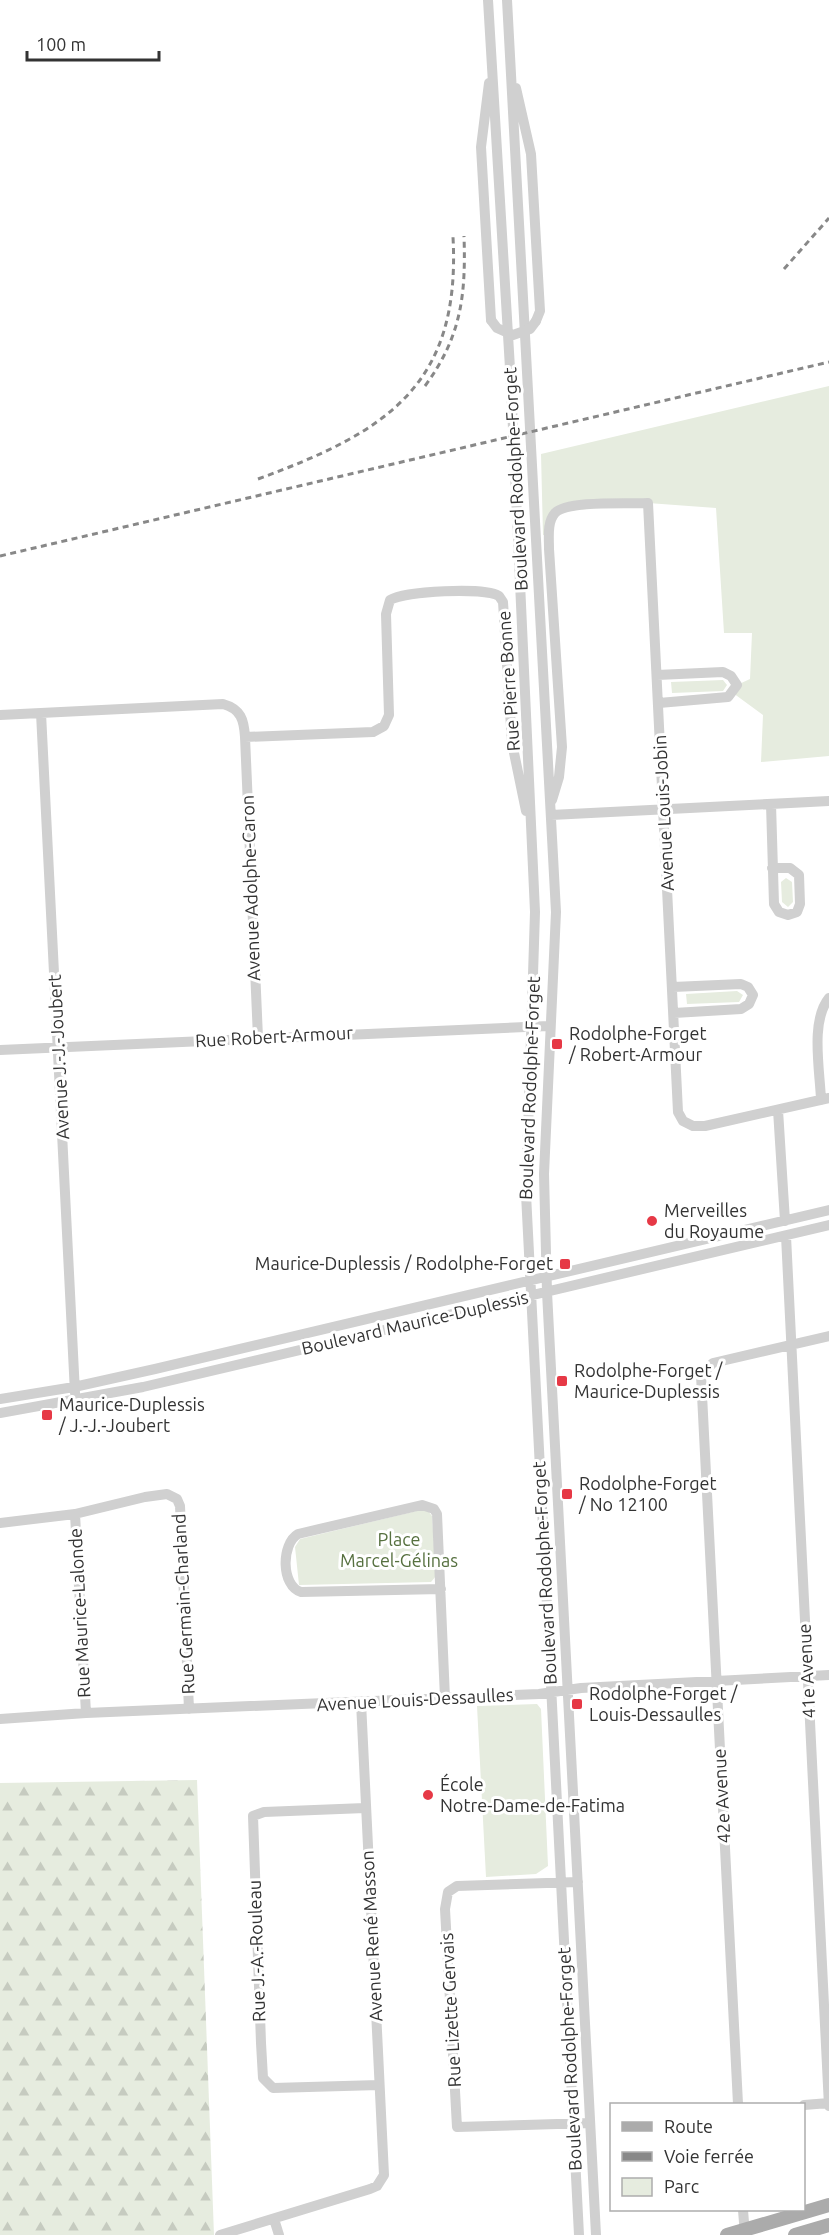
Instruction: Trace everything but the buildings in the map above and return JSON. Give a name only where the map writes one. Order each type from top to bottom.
[{"type":"main road","points":[[727,2235],[745,2232],[829,2205]]},
{"type":"main road","points":[[795,2235],[829,2225]]},
{"type":"street","name":"Boulevard Rodolphe-Forget","points":[[488,0],[493,59],[535,912],[525,1194],[579,2235]]},
{"type":"street","name":"Boulevard Rodolphe-Forget","points":[[507,0],[528,436],[556,912],[544,1174],[547,1292],[596,2235]]},
{"type":"street","name":"Boulevard Rodolphe-Forget","points":[[493,59],[481,147],[491,320],[497,328],[513,335],[530,329],[540,311],[526,122],[512,80]]},
{"type":"street","name":"Boulevard Rodolphe-Forget","points":[[550,811],[559,777],[562,747],[549,549],[551,520],[556,512],[569,506],[648,503]]},
{"type":"street","name":"Avenue Louis-Jobin","points":[[648,503],[675,1013],[678,1112],[683,1121],[693,1126],[705,1126],[778,1110]]},
{"type":"street","name":"Rue Pierre Bonne","points":[[245,737],[373,732],[384,726],[388,721],[386,614],[390,600],[404,596],[484,590],[499,596],[504,610],[512,743],[532,838]]},
{"type":"street","points":[[657,675],[723,672],[731,676],[737,685],[728,697],[658,703]]},
{"type":"street","points":[[0,715],[223,704],[238,711],[244,724],[245,737]]},
{"type":"street","name":"Avenue J.-J.-Joubert","points":[[41,713],[76,1402]]},
{"type":"street","name":"Avenue Adolphe-Caron","points":[[245,737],[258,1038]]},
{"type":"street","points":[[550,811],[664,810],[829,801]]},
{"type":"street","points":[[771,804],[772,868]]},
{"type":"street","points":[[535,912],[556,912]]},
{"type":"street","points":[[673,987],[741,984],[748,987],[753,995],[749,1004],[741,1009],[675,1013]]},
{"type":"street","points":[[785,1221],[778,1110],[825,1099],[818,1021],[822,1007],[829,999]]},
{"type":"street","name":"Rue Robert-Armour","points":[[0,1050],[549,1026]]},
{"type":"street","name":"Boulevard Maurice-Duplessis","points":[[0,1399],[74,1387],[829,1210]]},
{"type":"street","name":"Boulevard Maurice-Duplessis","points":[[0,1413],[76,1402],[531,1297],[829,1225]]},
{"type":"street","name":"41e Avenue","points":[[786,1236],[829,2105]]},
{"type":"street","points":[[791,1345],[829,1336]]},
{"type":"street","name":"42e Avenue","points":[[738,2103],[701,1380],[704,1370],[713,1363],[791,1345]]},
{"type":"street","name":"Rue Germain-Charland","points":[[75,1514],[145,1497],[167,1494],[177,1499],[180,1506],[189,1709]]},
{"type":"street","points":[[441,1589],[301,1592],[295,1590],[290,1582],[286,1546],[291,1538],[298,1534],[422,1505],[428,1506],[437,1514],[441,1589],[445,1698]]},
{"type":"street","points":[[0,1523],[75,1514]]},
{"type":"street","name":"Rue Maurice-Lalonde","points":[[75,1514],[86,1713]]},
{"type":"street","name":"Avenue Louis-Dessaulles","points":[[0,1719],[86,1713],[445,1698],[829,1675]]},
{"type":"street","name":"Avenue René Masson","points":[[274,2219],[370,2189],[381,2182],[384,2169],[361,1702]]},
{"type":"street","name":"Rue J.-A.-Rouleau","points":[[365,1808],[264,1812],[253,1816],[261,2043],[263,2078],[273,2088],[379,2085]]},
{"type":"street","name":"Rue Lizette Gervais","points":[[578,1882],[457,1886],[448,1892],[445,1909],[457,2127],[590,2123]]},
{"type":"street","points":[[805,2104],[829,2105]]},
{"type":"street","points":[[744,2211],[745,2232]]},
{"type":"street","points":[[220,2235],[274,2219],[279,2235]]},
{"type":"green space","points":[[829,386],[829,756],[761,762],[763,715],[733,693],[737,685],[750,679],[752,633],[724,633],[716,508],[648,503],[556,512],[550,536],[543,535],[541,454]]},
{"type":"green space","points":[[723,680],[727,685],[723,691],[672,693],[671,682]]},
{"type":"green space","points":[[786,878],[792,882],[793,902],[788,907],[782,902],[781,882]]},
{"type":"green space","points":[[737,991],[743,995],[739,1002],[687,1004],[686,994]]},
{"type":"green space","name":"Place Marcel-Gélinas","points":[[421,1510],[428,1511],[432,1516],[436,1576],[431,1582],[299,1585],[295,1547],[300,1539]]},
{"type":"green space","points":[[537,1704],[541,1709],[548,1866],[536,1874],[486,1877],[477,1706]]},
{"type":"green space","points":[[197,1780],[214,2235],[0,2235],[0,1783]]},
{"type":"railway","points":[[784,269],[829,218]]},
{"type":"railway","points":[[425,386],[447,350],[459,315],[464,278],[464,236]]},
{"type":"railway","points":[[258,479],[344,442],[378,421],[406,396],[429,367],[444,331],[452,288],[453,237]]},
{"type":"railway","points":[[0,556],[829,362]]},
{"type":"place","name":"Rodolphe-Forget / Robert-Armour","points":[[557,1044]]},
{"type":"place","name":"Merveilles du Royaume","points":[[652,1221]]},
{"type":"place","name":"Maurice-Duplessis / Rodolphe-Forget","points":[[565,1264]]},
{"type":"place","name":"Rodolphe-Forget / Maurice-Duplessis","points":[[562,1381]]},
{"type":"place","name":"Maurice-Duplessis / J.-J.-Joubert","points":[[47,1415]]},
{"type":"place","name":"Rodolphe-Forget / No 12100","points":[[567,1494]]},
{"type":"place","name":"Rodolphe-Forget / Louis-Dessaulles","points":[[577,1704]]},
{"type":"place","name":"École Notre-Dame-de-Fatima","points":[[428,1795]]}]
